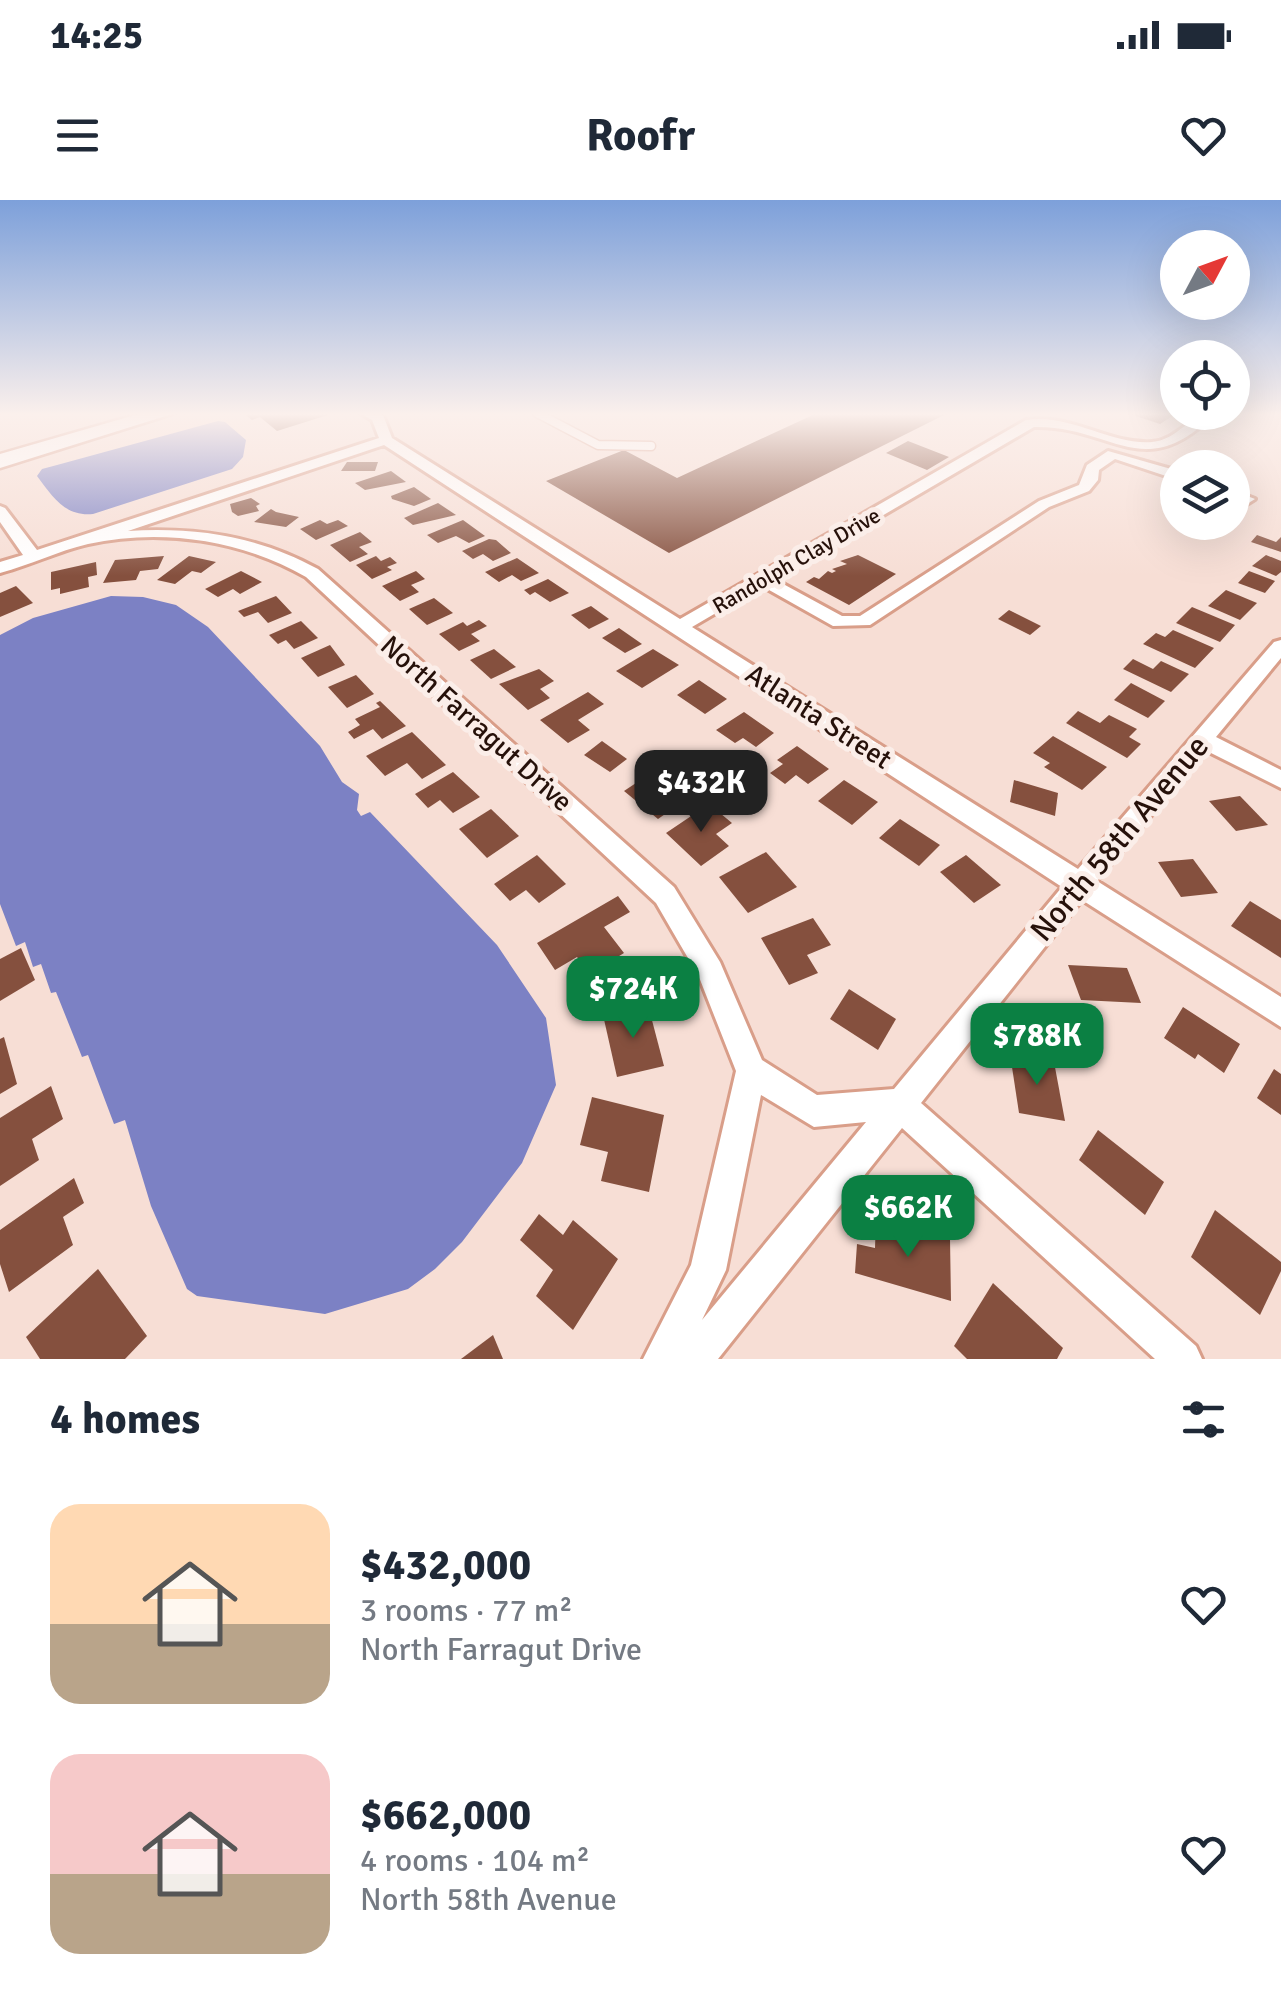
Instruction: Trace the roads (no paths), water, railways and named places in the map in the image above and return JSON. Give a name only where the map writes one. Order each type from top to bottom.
[{"type":"street","points":[[2,563],[33,557],[305,467]]},
{"type":"street","name":"Atlanta Street","points":[[428,467],[1281,1014]]},
{"type":"street","name":"Randolph Clay Drive","points":[[679,627],[955,467]]},
{"type":"street","points":[[762,580],[839,622],[864,622],[1044,504],[1084,488],[1091,480],[1093,467]]},
{"type":"street","points":[[0,511],[33,557]]},
{"type":"street","name":"North Farragut Drive","points":[[89,539],[145,532],[234,539],[281,553],[312,573],[665,895],[710,971],[751,1071]]},
{"type":"street","name":"North 58th Avenue","points":[[694,1359],[1080,884],[1281,646]]},
{"type":"street","points":[[1201,740],[1281,780]]},
{"type":"street","points":[[662,1359],[708,1270],[751,1071],[814,1112],[899,1104],[1183,1359]]},
{"type":"water","points":[[234,467],[93,514],[67,509],[54,498],[37,476],[42,469]]},
{"type":"water","points":[[111,596],[143,597],[176,605],[208,627],[320,746],[342,782],[359,794],[357,810],[361,816],[370,812],[497,945],[546,1018],[556,1085],[522,1163],[462,1242],[408,1289],[325,1314],[197,1296],[187,1289],[151,1206],[125,1120],[114,1124],[88,1055],[82,1057],[41,964],[33,967],[25,942],[16,946],[0,904],[0,635],[33,618]]}]
